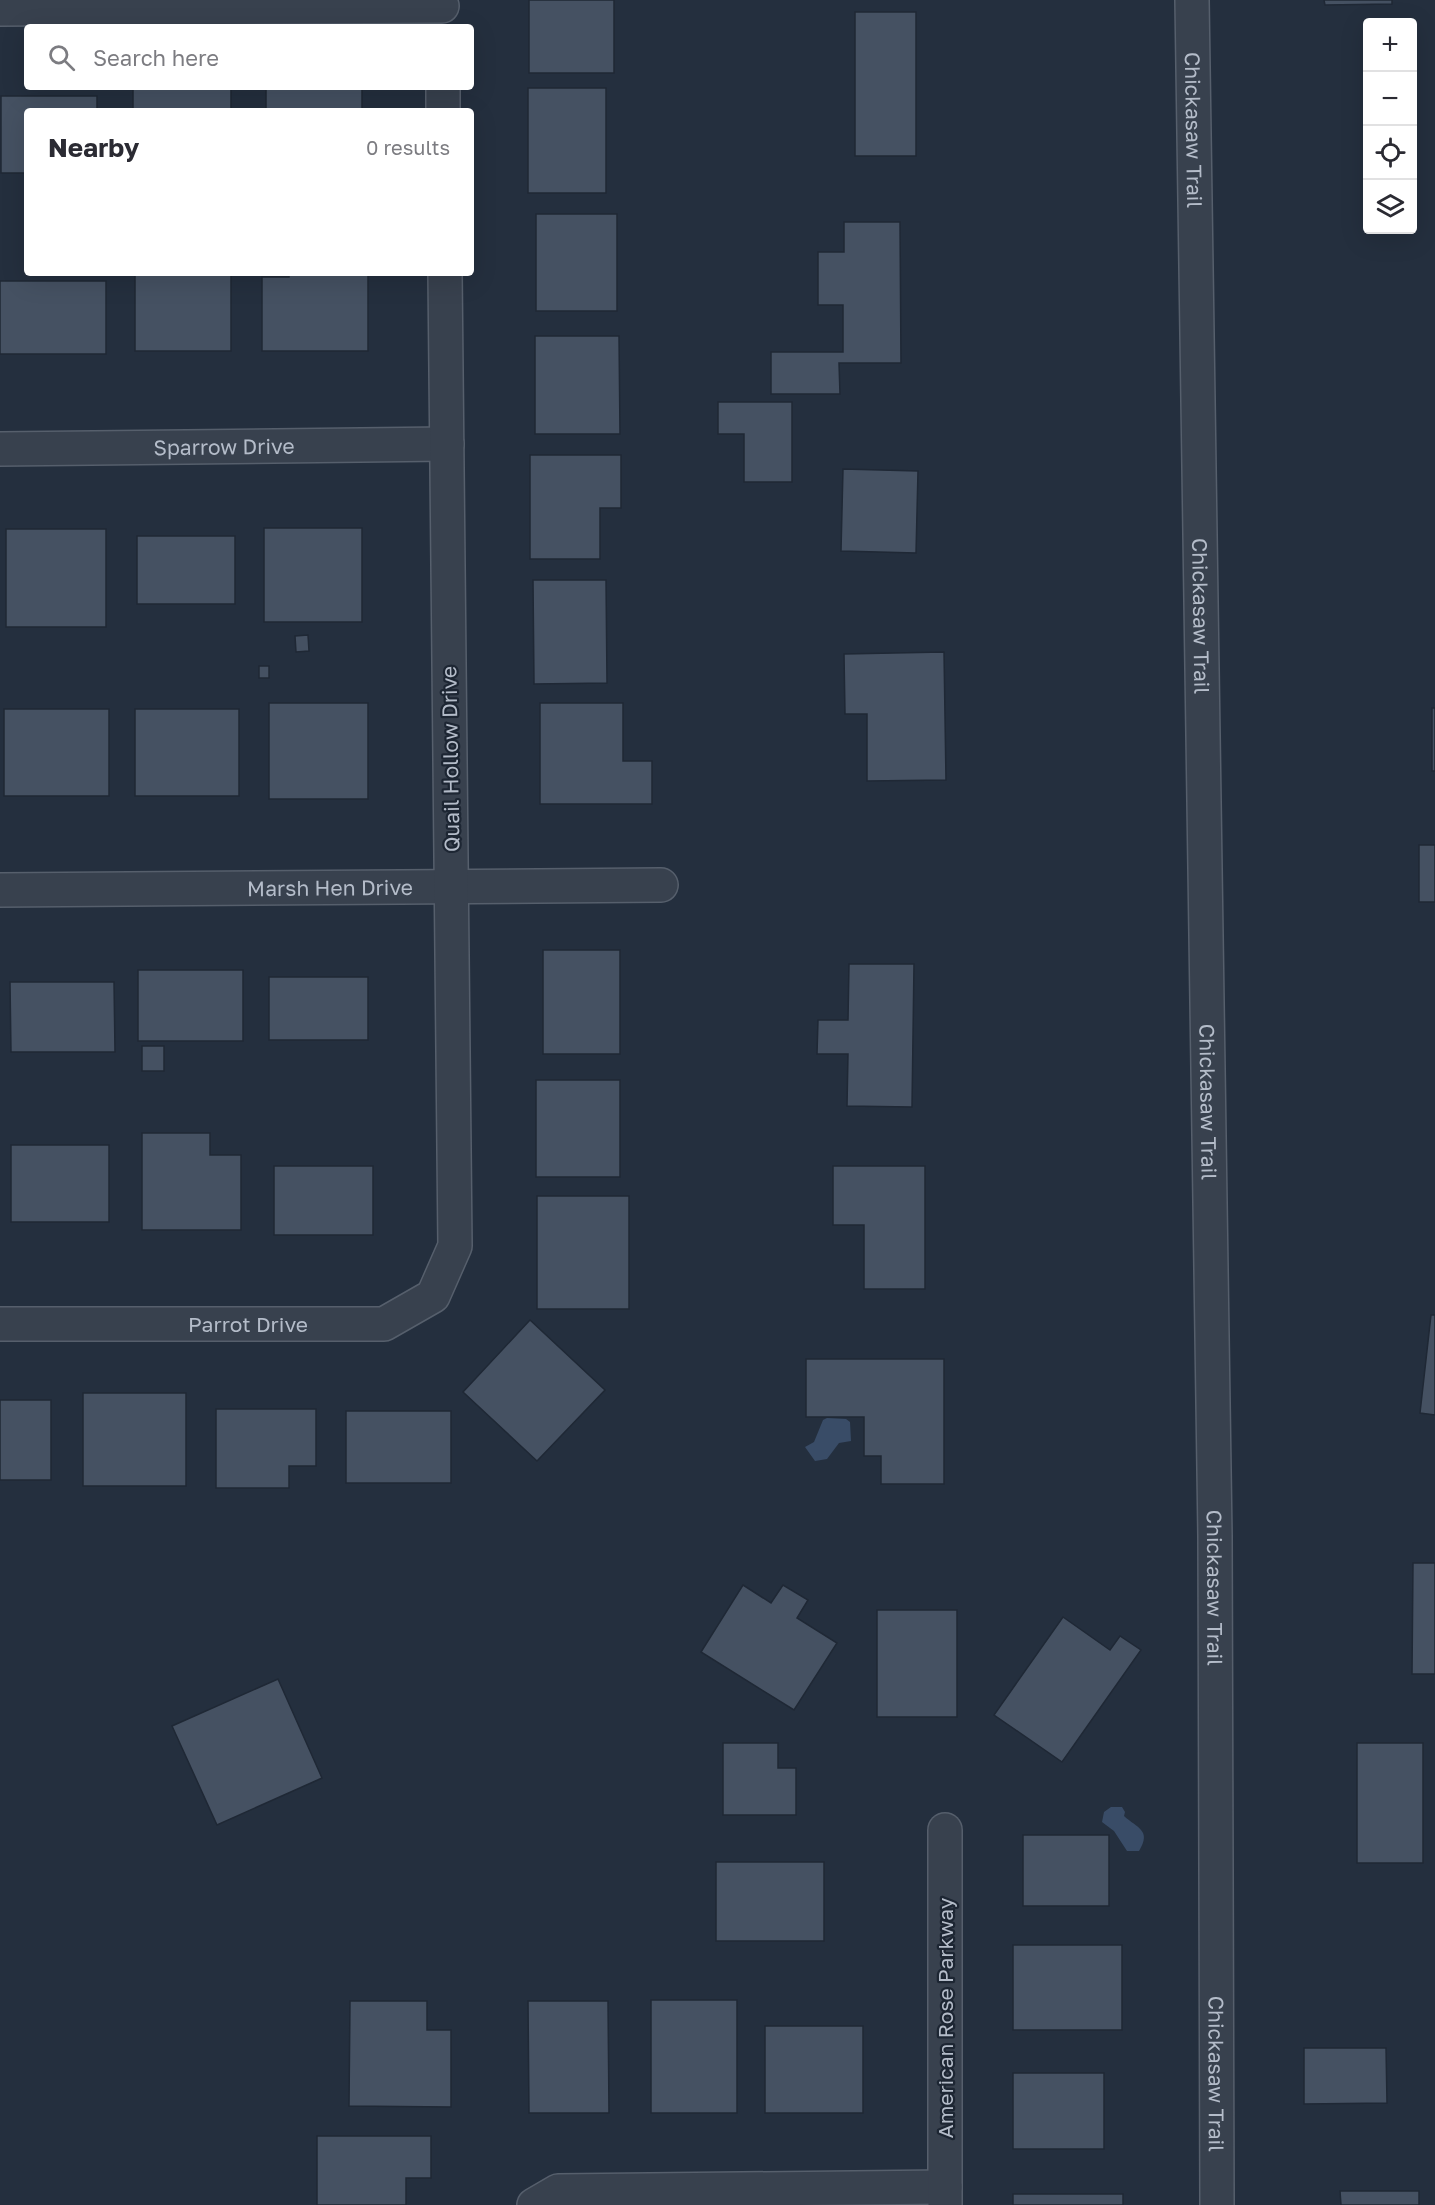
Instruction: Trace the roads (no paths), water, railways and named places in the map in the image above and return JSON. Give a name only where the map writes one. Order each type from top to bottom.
[{"type":"street","name":"Chickasaw Trail","points":[[1192,0],[1215,1536],[1217,2205]]},
{"type":"street","points":[[0,9],[442,11]]},
{"type":"street","points":[[443,90],[443,108]]},
{"type":"street","name":"Quail Hollow Drive","points":[[445,276],[455,1246]]},
{"type":"street","name":"Sparrow Drive","points":[[0,449],[447,444]]},
{"type":"street","name":"Marsh Hen Drive","points":[[0,890],[661,885]]},
{"type":"street","name":"Parrot Drive","points":[[0,1324],[384,1324],[433,1296],[455,1246]]},
{"type":"street","name":"American Rose Parkway","points":[[945,1830],[945,2196]]},
{"type":"street","points":[[534,2205],[558,2191],[945,2196]]},
{"type":"water","points":[[827,1418],[846,1419],[850,1422],[851,1441],[839,1443],[827,1459],[815,1461],[805,1447],[814,1442],[823,1420]]},
{"type":"water","points":[[1111,1807],[1122,1807],[1125,1812],[1124,1816],[1141,1830],[1144,1838],[1139,1851],[1127,1851],[1114,1831],[1102,1822],[1104,1812]]}]
